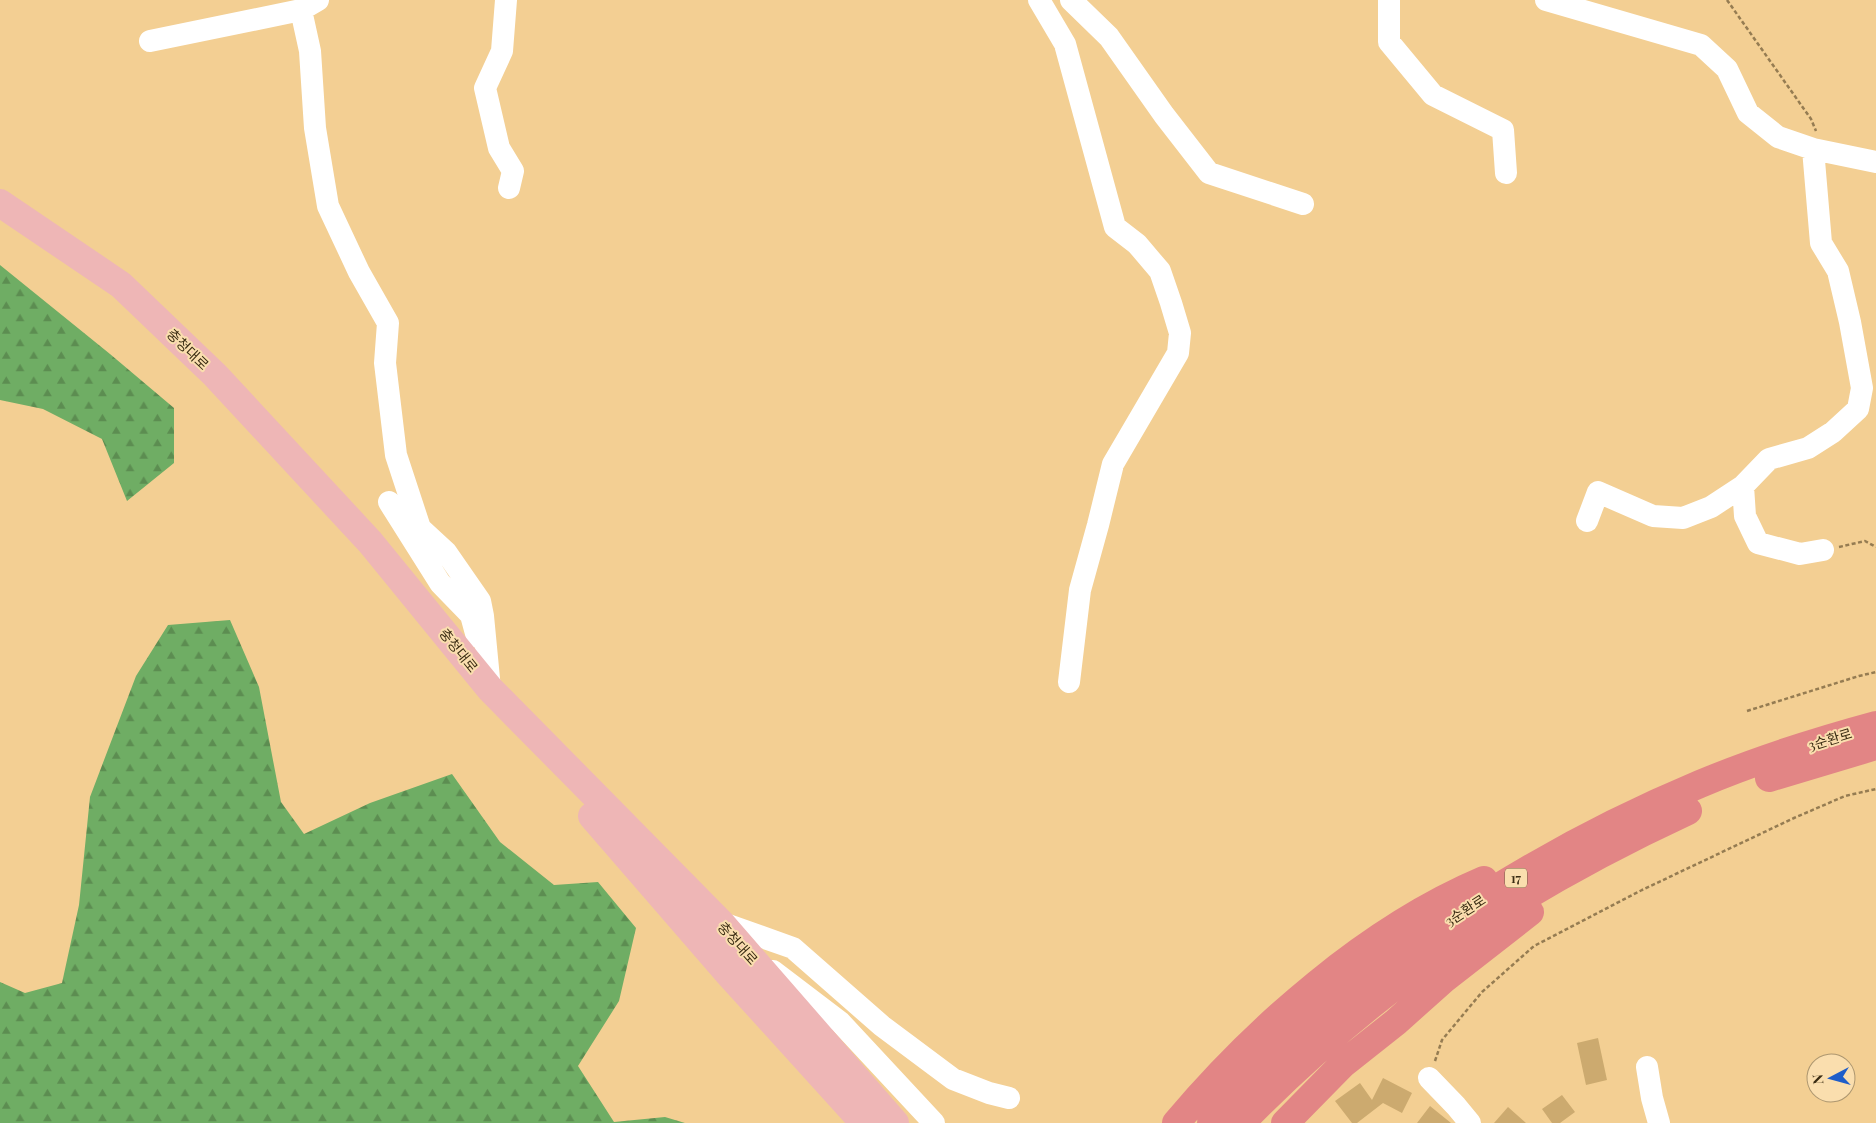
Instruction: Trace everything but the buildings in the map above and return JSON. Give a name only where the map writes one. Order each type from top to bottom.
[{"type":"highway","name":"3순환로","points":[[1211,1123],[1275,1058],[1326,1012],[1408,948],[1469,907],[1545,860],[1614,824],[1710,780],[1835,736],[1876,725]]},
{"type":"highway","name":"3순환로","points":[[1241,1123],[1282,1081],[1337,1032],[1455,941],[1513,904],[1657,825],[1722,795],[1784,773],[1876,746]]},
{"type":"highway","points":[[1176,1123],[1241,1051],[1281,1014],[1377,939],[1421,912],[1477,883],[1614,824]]},
{"type":"highway","points":[[1285,1123],[1343,1064],[1396,1022],[1443,980],[1569,883],[1657,825]]},
{"type":"main road","name":"충청대로","points":[[0,204],[120,285],[215,375],[370,542],[489,680],[720,922],[895,1123]]},
{"type":"main road","name":"충청대로","points":[[0,223],[110,299],[201,384],[487,695],[728,973],[858,1118]]},
{"type":"street","points":[[506,0],[502,51],[485,88],[499,148],[513,171],[508,188]]},
{"type":"street","points":[[1039,0],[1065,44],[1115,226],[1137,244],[1160,271],[1172,303],[1180,333],[1178,353],[1113,464],[1080,590],[1069,682]]},
{"type":"street","points":[[1071,0],[1109,37],[1164,115],[1210,173],[1303,204]]},
{"type":"street","points":[[1389,0],[1389,42],[1433,95],[1503,130],[1506,173]]},
{"type":"street","points":[[1546,0],[1701,44],[1727,69],[1748,114],[1778,137],[1813,149],[1876,162]]},
{"type":"street","points":[[150,40],[310,5],[310,51],[315,128],[328,206],[359,272],[388,322],[385,363],[396,456],[420,528],[446,552],[480,601],[489,680]]},
{"type":"street","points":[[1586,521],[1598,492],[1653,516],[1683,518],[1711,507],[1743,486],[1769,459],[1808,448],[1833,432],[1858,409],[1862,388],[1850,322],[1838,271],[1821,243],[1813,149]]},
{"type":"street","points":[[1743,486],[1745,516],[1758,543],[1800,554],[1823,550]]},
{"type":"street","points":[[390,502],[440,583],[471,615],[489,680]]},
{"type":"street","points":[[720,922],[793,948],[882,1026],[953,1079],[989,1093],[1009,1098]]},
{"type":"street","points":[[743,948],[840,1022],[934,1123]]},
{"type":"street","points":[[1647,1067],[1652,1098],[1659,1123]]},
{"type":"street","points":[[1429,1078],[1470,1123]]},
{"type":"path","points":[[1727,0],[1811,120],[1818,135],[1813,149]]},
{"type":"path","points":[[1823,550],[1865,541],[1876,547]]},
{"type":"path","points":[[1747,711],[1876,672]]},
{"type":"path","points":[[1429,1078],[1442,1040],[1482,992],[1534,946],[1642,890],[1794,818],[1845,796],[1876,789]]},
{"type":"green space","points":[[0,265],[174,408],[174,463],[127,501],[102,439],[43,409],[0,400]]},
{"type":"green space","points":[[230,620],[259,687],[281,802],[304,834],[370,803],[452,774],[500,842],[554,885],[598,882],[636,928],[619,1001],[578,1066],[614,1122],[665,1117],[685,1123],[0,1123],[0,982],[25,993],[62,983],[79,905],[90,797],[136,676],[168,625]]}]
